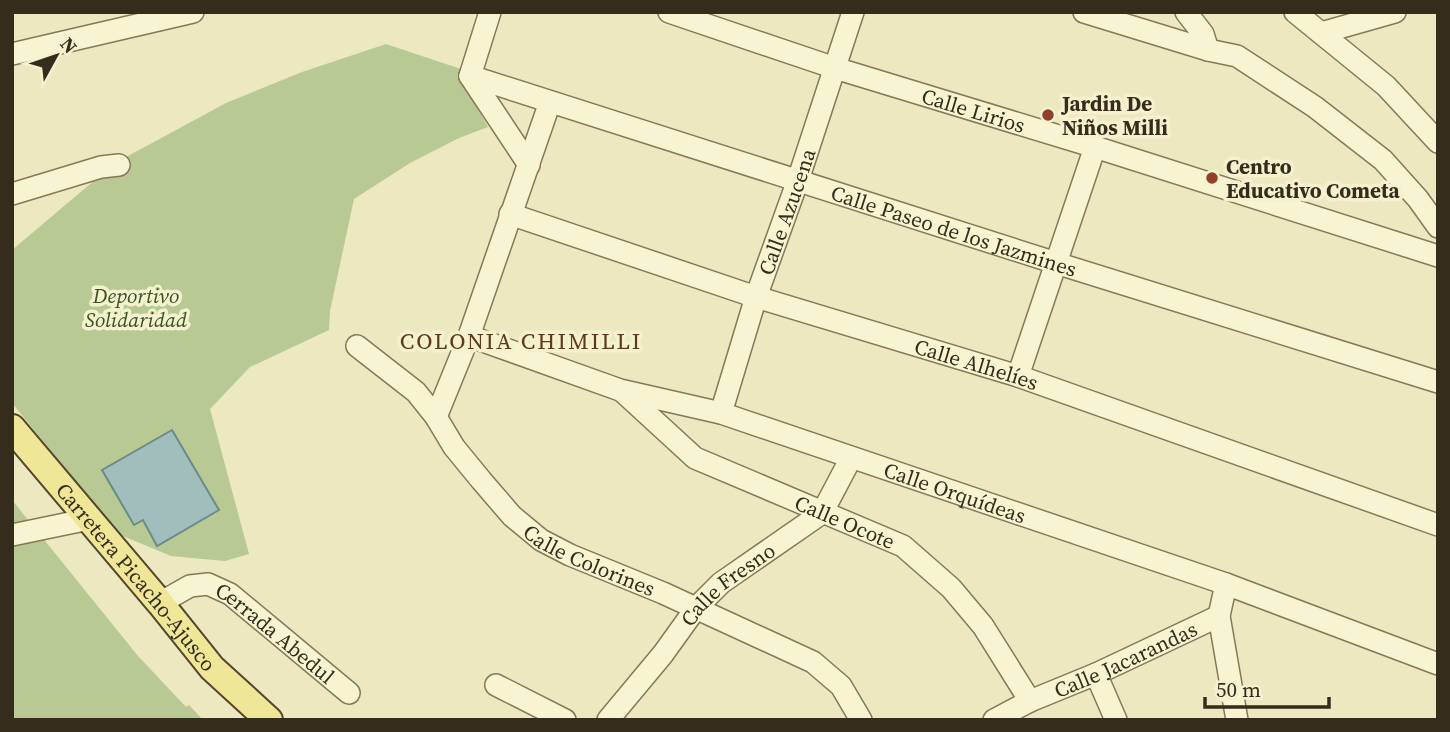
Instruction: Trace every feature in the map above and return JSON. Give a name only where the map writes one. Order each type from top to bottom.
[{"type":"main road","name":"Carretera Picacho-Ajusco","points":[[12,428],[212,668],[269,720]]},
{"type":"street","points":[[12,54],[149,17],[193,12]]},
{"type":"street","points":[[490,12],[470,76],[529,164]]},
{"type":"street","name":"Calle Lirios","points":[[669,12],[835,68],[1095,147],[1438,257]]},
{"type":"street","name":"Calle Azucena","points":[[721,413],[756,298],[853,12]]},
{"type":"street","points":[[1084,12],[1237,57],[1315,107],[1382,160],[1418,199],[1438,227]]},
{"type":"street","points":[[1186,12],[1203,34],[1208,50]]},
{"type":"street","points":[[1296,12],[1386,86],[1434,133]]},
{"type":"street","points":[[1321,33],[1395,12]]},
{"type":"street","name":"Calle Paseo de los Jazmines","points":[[470,76],[1438,382]]},
{"type":"street","points":[[436,417],[469,336],[550,102]]},
{"type":"street","points":[[1018,376],[1095,147]]},
{"type":"street","points":[[12,194],[101,167],[119,165]]},
{"type":"street","name":"Calle Alhelíes","points":[[510,214],[756,298],[1018,376],[1438,525]]},
{"type":"street","name":"Calle Orquídeas","points":[[469,336],[620,390],[721,413],[1226,584],[1438,664]]},
{"type":"street","name":"Calle Colorines","points":[[357,346],[416,392],[436,417],[454,447],[481,480],[512,516],[541,540],[813,662],[841,686],[861,720]]},
{"type":"street","name":"Calle Ocote","points":[[620,390],[695,458],[903,546],[951,588],[983,626],[1030,702]]},
{"type":"street","name":"Calle Fresno","points":[[608,720],[663,654],[696,608],[721,583],[822,513],[851,458]]},
{"type":"street","points":[[12,535],[89,519]]},
{"type":"street","name":"Cerrada Abedul","points":[[160,603],[190,586],[208,584],[230,594],[349,693]]},
{"type":"street","points":[[1226,584],[1219,616],[1237,720]]},
{"type":"street","name":"Calle Jacarandas","points":[[995,720],[1219,616]]},
{"type":"street","points":[[1096,674],[1116,720]]},
{"type":"street","points":[[496,685],[565,720]]},
{"type":"green space","name":"Deportivo Solidaridad","points":[[386,44],[461,69],[463,83],[488,127],[459,138],[410,163],[354,199],[330,311],[329,330],[250,367],[210,409],[249,554],[225,561],[171,556],[118,534],[12,403],[12,250],[115,163],[226,103],[302,72]]},
{"type":"green space","points":[[12,500],[138,656],[186,707],[189,705],[203,720],[12,720]]},
{"type":"water","points":[[172,430],[219,510],[157,546],[143,520],[134,525],[102,470]]},
{"type":"place","name":"Jardin De Niños Milli","points":[[1048,115]]},
{"type":"place","name":"Centro Educativo Cometa","points":[[1212,178]]},
{"type":"district","name":"COLONIA CHIMILLI","points":[[521,341]]}]
